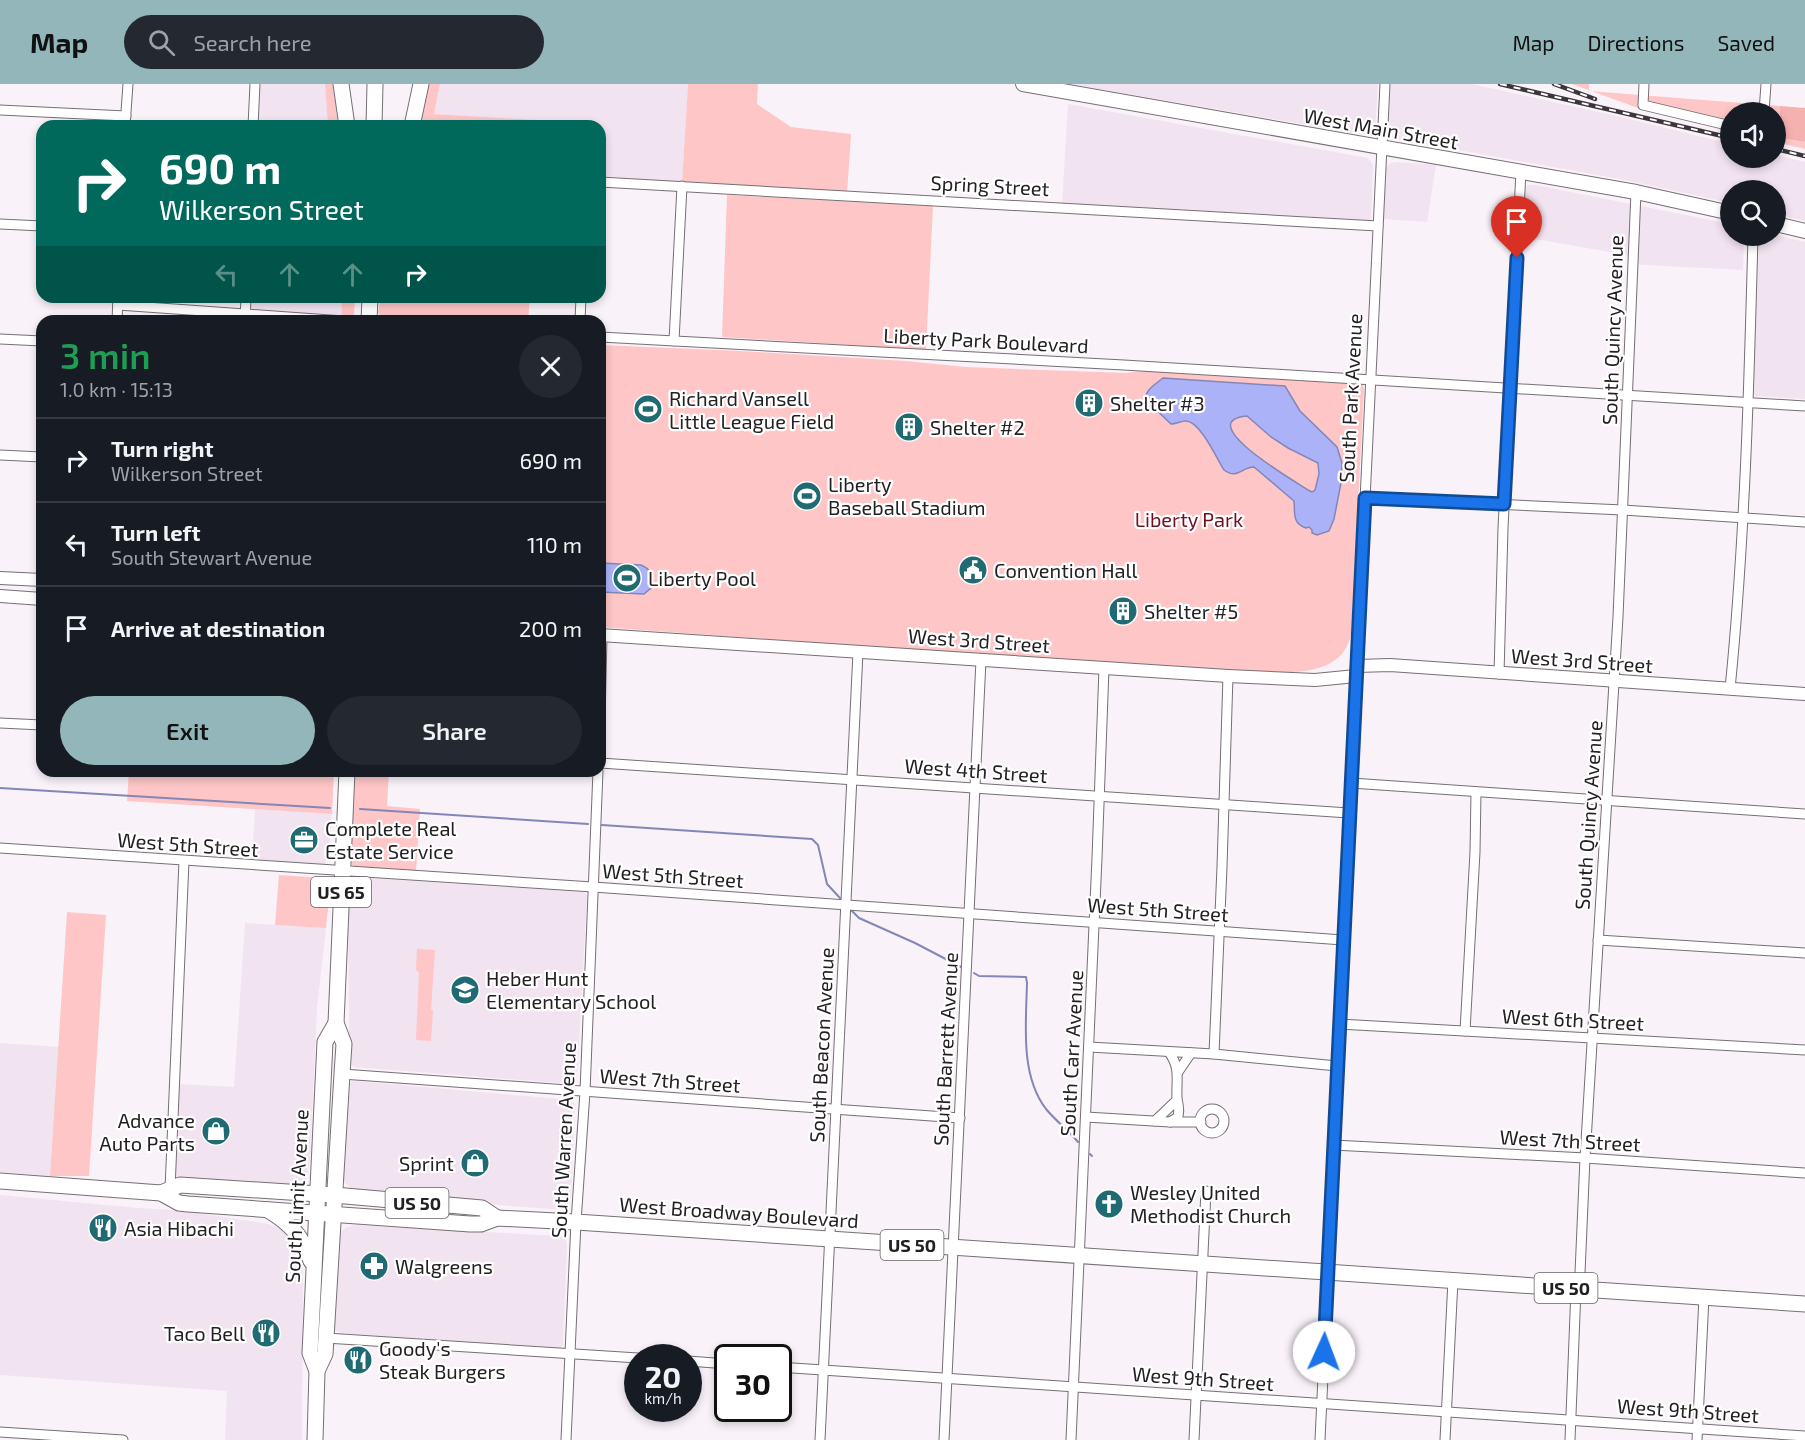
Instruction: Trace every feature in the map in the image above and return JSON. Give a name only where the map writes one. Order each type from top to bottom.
[{"type":"highway","points":[[341,84],[346,120]]},
{"type":"highway","points":[[374,120],[375,84]]},
{"type":"highway","points":[[413,120],[421,84]]},
{"type":"highway","name":"South Limit Avenue","points":[[317,1371],[325,1354],[327,1338],[344,1044],[336,1023],[347,777]]},
{"type":"highway","name":"South Limit Avenue","points":[[315,1440],[317,1371],[310,1353],[313,1267],[326,1042],[336,1023]]},
{"type":"highway","name":"West Broadway Boulevard","points":[[0,1181],[165,1191],[180,1185],[317,1194],[482,1208],[497,1218]]},
{"type":"highway","name":"West Broadway Boulevard","points":[[165,1191],[179,1203],[481,1224],[497,1218],[576,1222],[1805,1304]]},
{"type":"highway","points":[[266,1209],[284,1220],[301,1237],[313,1267]]},
{"type":"main road","name":"West Main Street","points":[[1023,84],[1521,171],[1636,192],[1720,211]]},
{"type":"main road","points":[[1786,226],[1805,231]]},
{"type":"street","points":[[126,120],[128,84]]},
{"type":"street","points":[[253,120],[255,84]]},
{"type":"street","name":"South Park Avenue","points":[[1320,1440],[1385,84]]},
{"type":"street","points":[[1765,102],[1766,84]]},
{"type":"street","points":[[1644,87],[1643,105],[1720,124]]},
{"type":"street","points":[[0,110],[126,116]]},
{"type":"street","points":[[1499,674],[1504,504],[1521,171]]},
{"type":"street","name":"Spring Street","points":[[606,182],[1378,226]]},
{"type":"street","points":[[674,341],[682,186]]},
{"type":"street","name":"South Quincy Avenue","points":[[1570,1440],[1576,1289],[1580,1273],[1592,1038],[1608,801],[1636,192]]},
{"type":"street","points":[[0,224],[36,226]]},
{"type":"street","points":[[1730,689],[1748,401],[1753,246]]},
{"type":"street","points":[[133,303],[223,315]]},
{"type":"street","name":"Liberty Park Boulevard","points":[[606,337],[1124,365],[1805,406]]},
{"type":"street","points":[[0,339],[36,341]]},
{"type":"street","points":[[0,455],[36,458]]},
{"type":"street","points":[[1365,498],[1623,510],[1805,522]]},
{"type":"street","points":[[0,578],[36,580]]},
{"type":"street","points":[[0,596],[36,599]]},
{"type":"street","name":"West 3rd Street","points":[[606,635],[1228,676],[1315,680],[1390,665],[1805,694]]},
{"type":"street","name":"South Beacon Avenue","points":[[820,1440],[858,652]]},
{"type":"street","name":"South Barrett Avenue","points":[[944,1440],[981,660]]},
{"type":"street","name":"South Carr Avenue","points":[[1071,1440],[1095,923],[1104,668]]},
{"type":"street","points":[[1214,1054],[1228,676]]},
{"type":"street","points":[[0,723],[36,725]]},
{"type":"street","name":"West 4th Street","points":[[606,763],[1349,813]]},
{"type":"street","name":"South Warren Avenue","points":[[566,1440],[576,1222],[585,1092],[597,777]]},
{"type":"street","points":[[1351,783],[1805,814]]},
{"type":"street","points":[[1465,1031],[1476,792]]},
{"type":"street","name":"West 5th Street","points":[[0,848],[1343,940]]},
{"type":"street","points":[[165,1191],[184,861]]},
{"type":"street","points":[[1598,940],[1805,953]]},
{"type":"street","name":"West 6th Street","points":[[1339,1024],[1805,1050]]},
{"type":"street","points":[[1089,1047],[1214,1054],[1337,1066]]},
{"type":"street","points":[[1169,1052],[1178,1072],[1177,1100],[1180,1107],[1178,1117],[1170,1122]]},
{"type":"street","points":[[1178,1072],[1191,1053]]},
{"type":"street","name":"West 7th Street","points":[[342,1074],[960,1118]]},
{"type":"street","points":[[1155,1122],[1177,1100]]},
{"type":"street","points":[[1086,1117],[1155,1122],[1201,1122]]},
{"type":"street","name":"West 7th Street","points":[[1334,1144],[1805,1173]]},
{"type":"street","points":[[1194,1440],[1206,1191]]},
{"type":"street","points":[[1445,1440],[1453,1280]]},
{"type":"street","points":[[1697,1440],[1704,1297]]},
{"type":"street","points":[[327,1338],[624,1357]]},
{"type":"street","name":"West 9th Street","points":[[792,1368],[1805,1436]]},
{"type":"street","points":[[0,1432],[123,1440]]},
{"type":"shaded area","points":[[256,84],[325,84],[328,120],[254,120]]},
{"type":"shaded area","points":[[440,84],[688,84],[682,183],[606,177],[606,120],[538,120],[434,114]]},
{"type":"shaded area","points":[[1071,84],[1378,84],[1375,132],[1372,136]]},
{"type":"shaded area","points":[[1391,84],[1472,84],[1720,141],[1720,168],[1786,168],[1786,157],[1805,162],[1805,221],[1786,216],[1786,180],[1720,180],[1720,201],[1630,181],[1392,138],[1388,132]]},
{"type":"shaded area","points":[[1068,104],[1368,158],[1373,165],[1371,223],[1062,205]]},
{"type":"shaded area","points":[[1786,106],[1805,108],[1805,142],[1786,139]]},
{"type":"shaded area","points":[[1391,163],[1436,165],[1427,222],[1383,219],[1385,168]]},
{"type":"shaded area","points":[[1527,185],[1536,185],[1720,222],[1720,246],[1744,246],[1743,270],[1628,264],[1627,255],[1524,237],[1524,193]]},
{"type":"shaded area","points":[[1786,237],[1805,242],[1805,399],[1752,394],[1758,246],[1786,246]]},
{"type":"shaded area","points":[[247,303],[341,303],[342,315],[251,311]]},
{"type":"shaded area","points":[[255,809],[332,814],[329,859],[320,866],[252,861]]},
{"type":"shaded area","name":"Heber Hunt Elementary School","points":[[355,877],[584,892],[587,895],[577,1080],[572,1084],[354,1067],[347,1061],[350,882]]},
{"type":"shaded area","points":[[245,923],[326,928],[317,1008],[310,1160],[306,1180],[300,1185],[184,1181],[177,1178],[173,1172],[177,1084],[234,1087]]},
{"type":"shaded area","points":[[0,1043],[59,1047],[50,1176],[0,1172]]},
{"type":"shaded area","points":[[354,1081],[572,1100],[575,1104],[571,1201],[568,1208],[563,1210],[359,1194],[343,1181],[347,1084]]},
{"type":"shaded area","points":[[0,1195],[186,1211],[269,1224],[282,1230],[293,1240],[300,1252],[303,1268],[302,1440],[225,1440],[227,1391],[0,1375]]},
{"type":"shaded area","points":[[356,1225],[561,1236],[566,1240],[567,1247],[563,1345],[556,1349],[336,1331],[334,1329],[337,1240],[340,1232]]},
{"type":"green space","points":[[325,84],[333,84],[337,120],[328,120]]},
{"type":"green space","points":[[426,84],[440,84],[434,114],[538,120],[418,120]]},
{"type":"green space","points":[[688,84],[758,84],[757,104],[791,127],[851,134],[847,194],[682,183]]},
{"type":"green space","points":[[1572,84],[1589,84],[1589,90]]},
{"type":"green space","points":[[1592,91],[1730,102],[1720,102],[1720,128],[1638,108]]},
{"type":"green space","points":[[1786,139],[1805,142],[1805,149],[1786,144]]},
{"type":"green space","points":[[727,195],[933,206],[926,350],[722,337]]},
{"type":"green space","points":[[341,303],[355,303],[354,315],[342,315]]},
{"type":"green space","points":[[380,303],[530,303],[528,315],[380,315]]},
{"type":"green space","name":"Liberty Park","points":[[606,345],[741,351],[966,367],[1126,373],[1149,370],[1363,384],[1351,634],[1347,646],[1331,663],[1297,672],[1273,672],[930,651],[606,627]]},
{"type":"green space","points":[[129,777],[334,777],[332,814],[127,801]]},
{"type":"green space","points":[[354,777],[389,777],[387,806],[420,809],[416,871],[357,867],[352,865],[350,857]]},
{"type":"green space","points":[[279,875],[323,878],[329,895],[326,928],[275,925]]},
{"type":"green space","points":[[67,912],[106,915],[89,1176],[50,1176]]},
{"type":"green space","points":[[417,949],[435,950],[431,1041],[416,1040],[419,973],[416,970]]},
{"type":"water","points":[[1163,378],[1285,386],[1300,411],[1337,447],[1342,463],[1341,483],[1334,519],[1329,531],[1317,535],[1312,533],[1309,527],[1298,524],[1294,501],[1254,467],[1233,474],[1224,470],[1197,427],[1186,421],[1171,424],[1146,400],[1149,390]],"holes":[[[1247,416],[1271,437],[1318,463],[1319,474],[1315,490],[1312,492],[1308,490],[1252,452],[1231,429],[1233,420]]]},
{"type":"water","name":"Liberty Pool","points":[[606,563],[641,565],[647,569],[653,579],[652,587],[644,594],[606,592]]},
{"type":"waterway","points":[[0,788],[330,808]]},
{"type":"waterway","points":[[360,809],[588,824]]},
{"type":"waterway","points":[[602,825],[812,839],[818,845],[827,884],[840,898]]},
{"type":"waterway","points":[[852,911],[859,918],[961,967]]},
{"type":"waterway","points":[[974,973],[979,976],[1026,977],[1026,1049],[1032,1081],[1046,1109],[1078,1142]]},
{"type":"railway","points":[[1500,84],[1720,135]]},
{"type":"railway","points":[[1554,84],[1595,99]]},
{"type":"railway","points":[[1786,151],[1805,156]]},
{"type":"place","name":"Shelter #3","points":[[1089,403]]},
{"type":"place","name":"Richard Vansell Little League Field","points":[[648,409]]},
{"type":"place","name":"Shelter #2","points":[[909,427]]},
{"type":"place","name":"Liberty Baseball Stadium","points":[[807,496]]},
{"type":"place","name":"Convention Hall","points":[[973,570]]},
{"type":"place","name":"Liberty Pool","points":[[627,578]]},
{"type":"place","name":"Shelter #5","points":[[1123,611]]},
{"type":"place","name":"Complete Real Estate Service","points":[[304,840]]},
{"type":"place","name":"Heber Hunt Elementary School","points":[[465,990]]},
{"type":"place","name":"Advance Auto Parts","points":[[216,1131]]},
{"type":"place","name":"Sprint","points":[[475,1163]]},
{"type":"place","name":"Wesley United Methodist Church","points":[[1109,1204]]},
{"type":"place","name":"Asia Hibachi","points":[[103,1228]]},
{"type":"place","name":"Walgreens","points":[[374,1266]]},
{"type":"place","name":"Taco Bell","points":[[266,1333]]},
{"type":"place","name":"Goody's Steak Burgers","points":[[358,1360]]},
{"type":"route","points":[[1324,1352],[1365,498],[1504,504],[1517,258]]}]
